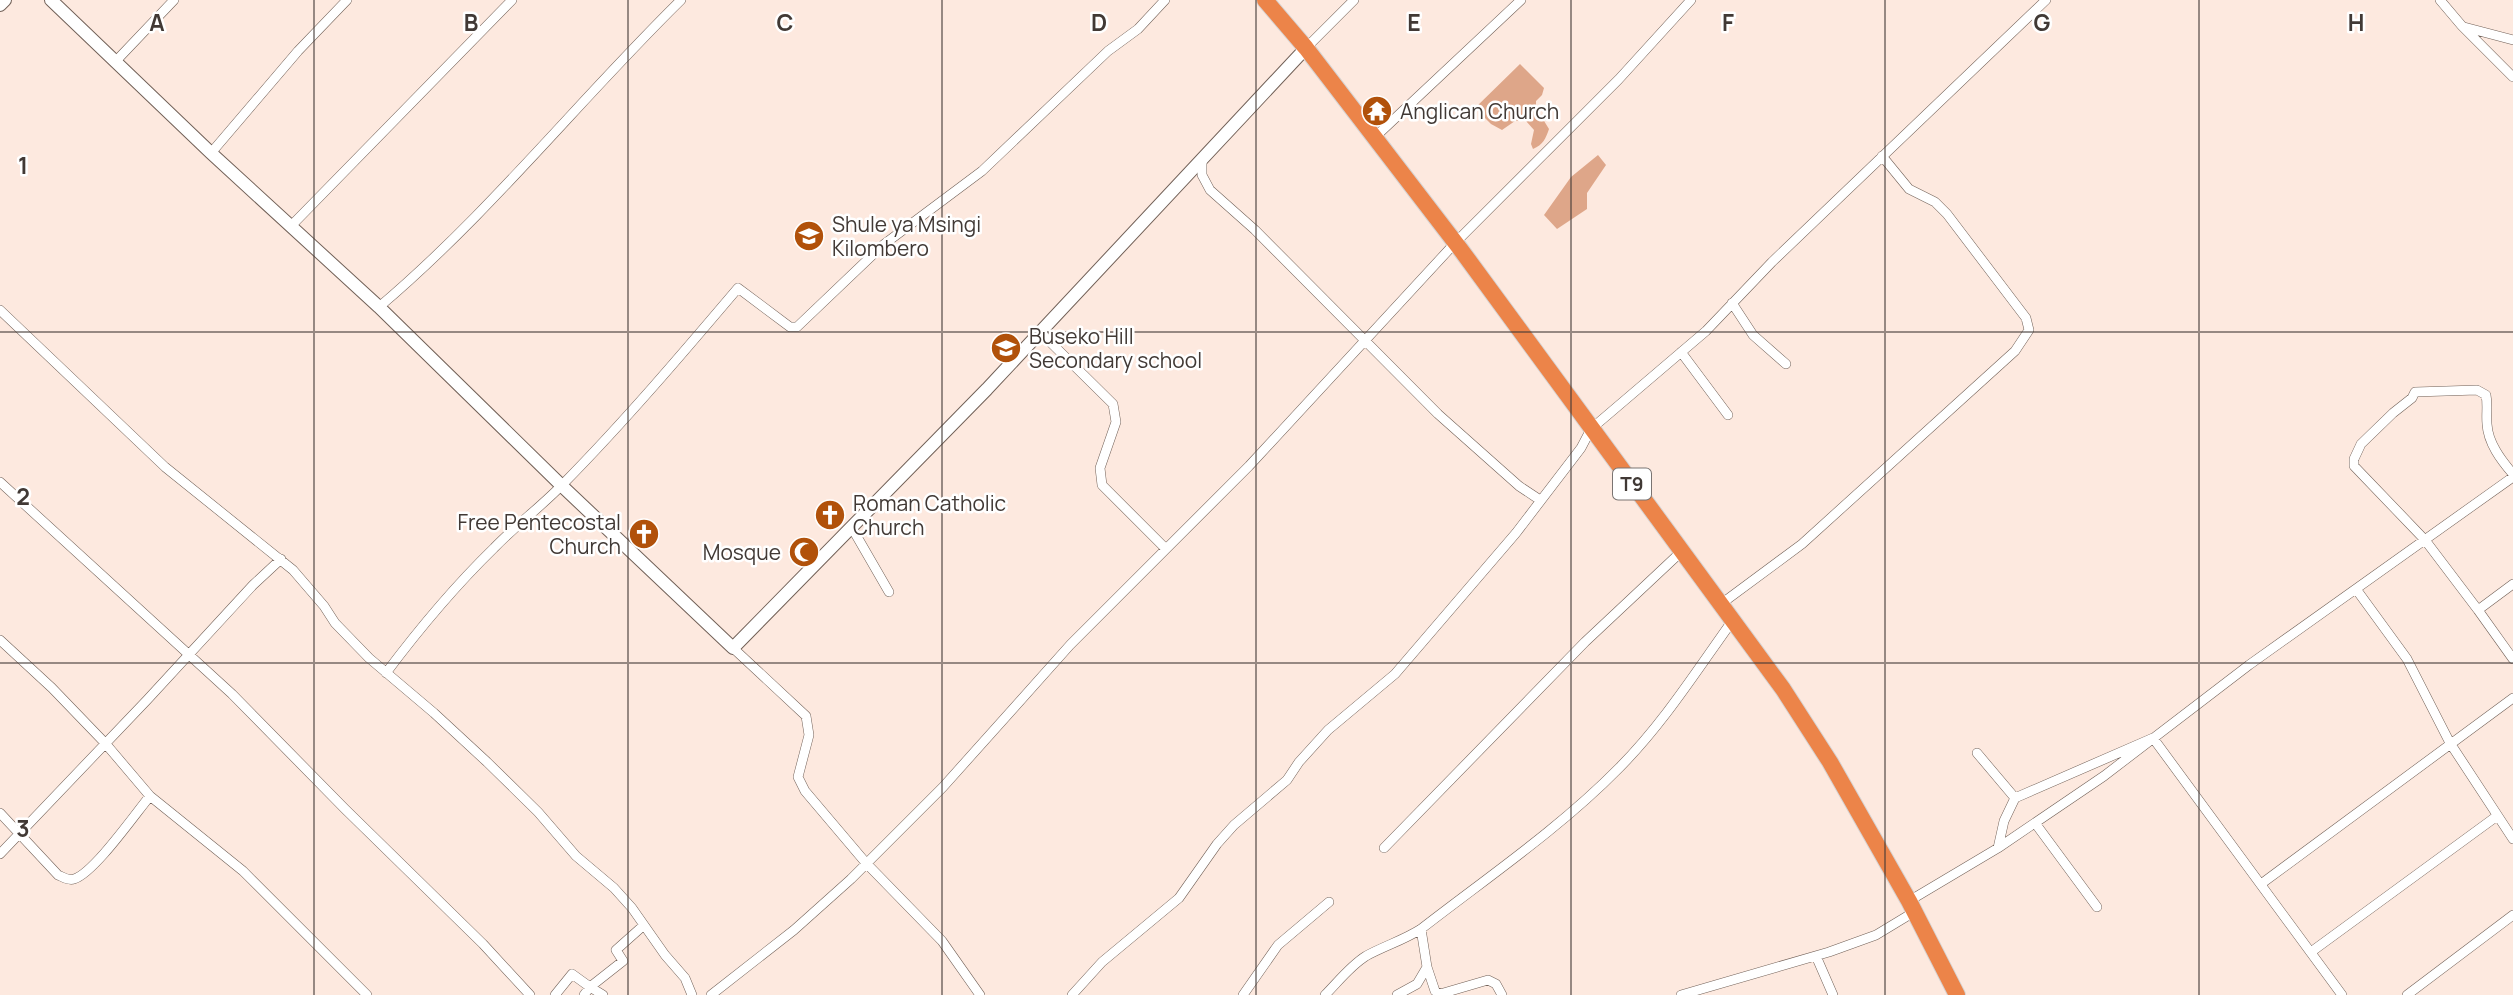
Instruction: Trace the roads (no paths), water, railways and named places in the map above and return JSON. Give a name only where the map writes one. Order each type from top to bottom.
[{"type":"highway","name":"T9","points":[[1265,0],[1306,48],[1455,243],[1783,690],[1830,762],[1912,907],[1957,995]]},
{"type":"street","points":[[0,5],[5,0]]},
{"type":"street","points":[[51,0],[211,153],[379,307],[562,486],[806,716],[809,735],[798,777],[805,791],[866,863],[942,941],[980,995]]},
{"type":"street","points":[[115,62],[174,0]]},
{"type":"street","points":[[211,153],[298,51],[347,0]]},
{"type":"street","points":[[291,226],[512,0]]},
{"type":"street","points":[[379,307],[419,272],[499,189],[535,156],[629,51],[681,0]]},
{"type":"street","points":[[386,673],[425,621],[494,548],[562,486],[687,349],[738,288],[790,327],[797,327],[883,245],[982,171],[1108,51],[1138,29],[1165,0]]},
{"type":"street","points":[[733,648],[1040,332],[1354,0]]},
{"type":"street","points":[[1374,138],[1521,0]]},
{"type":"street","points":[[711,995],[794,930],[866,863],[972,756],[1070,645],[1249,466],[1455,243],[1619,79],[1691,0]]},
{"type":"street","points":[[1072,995],[1102,962],[1179,898],[1217,844],[1234,825],[1287,780],[1299,762],[1328,730],[1395,674],[1516,533],[1581,448],[1591,429],[1706,331],[1882,156],[2046,0]]},
{"type":"street","points":[[2440,0],[2513,78]]},
{"type":"street","points":[[2462,26],[2513,40]]},
{"type":"street","points":[[1721,604],[1802,544],[1880,475],[2015,351],[2029,330],[2026,317],[1947,214],[1935,202],[1909,188],[1882,156]]},
{"type":"street","points":[[1202,158],[1202,175],[1210,190],[1255,230],[1438,414],[1519,486],[1540,500]]},
{"type":"street","points":[[1732,303],[1753,335],[1786,364]]},
{"type":"street","points":[[0,310],[165,467],[281,559],[305,583],[335,623],[386,673],[448,725],[538,812],[576,856],[614,888],[685,978],[692,995]]},
{"type":"street","points":[[1040,332],[1113,404],[1116,422],[1100,468],[1102,485],[1166,549]]},
{"type":"street","points":[[1681,352],[1728,415]]},
{"type":"street","points":[[1681,995],[1816,956],[1876,935],[1912,907],[2104,776],[2249,665],[2425,540],[2513,476],[2499,457],[2490,437],[2486,395],[2476,390],[2415,392],[2412,398],[2361,444],[2354,459],[2354,466],[2425,540],[2513,659]]},
{"type":"street","points":[[0,482],[232,694],[483,944],[530,995]]},
{"type":"street","points":[[852,528],[889,592]]},
{"type":"street","points":[[1384,848],[1585,642],[1682,551]]},
{"type":"street","points":[[0,854],[253,585],[281,559]]},
{"type":"street","points":[[2478,611],[2513,584]]},
{"type":"street","points":[[2356,589],[2407,659],[2450,743],[2513,839]]},
{"type":"street","points":[[1325,995],[1345,973],[1365,957],[1421,929],[1570,813],[1620,766],[1661,718],[1733,620]]},
{"type":"street","points":[[0,640],[105,743],[150,796],[243,871],[367,995]]},
{"type":"street","points":[[2261,884],[2513,698]]},
{"type":"street","points":[[1998,848],[2004,821],[2015,798],[2153,738]]},
{"type":"street","points":[[2153,738],[2342,995]]},
{"type":"street","points":[[1977,753],[2015,798]]},
{"type":"street","points":[[0,813],[58,874],[67,879],[75,879],[99,859],[150,796]]},
{"type":"street","points":[[2311,952],[2497,816]]},
{"type":"street","points":[[2035,823],[2097,907]]},
{"type":"street","points":[[1243,995],[1278,945],[1329,902]]},
{"type":"street","points":[[2407,995],[2513,915]]},
{"type":"street","points":[[587,991],[623,961],[616,950],[644,925]]},
{"type":"street","points":[[1421,929],[1427,967],[1435,991],[1440,994],[1488,980],[1496,984],[1502,995]]},
{"type":"street","points":[[1816,956],[1833,995]]},
{"type":"street","points":[[1397,995],[1418,984],[1427,967]]},
{"type":"street","points":[[555,995],[572,974],[587,991],[603,995]]},
{"type":"place","name":"Anglican Church","points":[[1377,111]]},
{"type":"place","name":"Shule ya Msingi Kilombero","points":[[809,236]]},
{"type":"place","name":"Buseko Hill Secondary school","points":[[1006,348]]},
{"type":"place","name":"Roman Catholic Church","points":[[830,515]]},
{"type":"place","name":"Free Pentecostal Church","points":[[644,534]]},
{"type":"place","name":"Mosque","points":[[804,552]]}]
